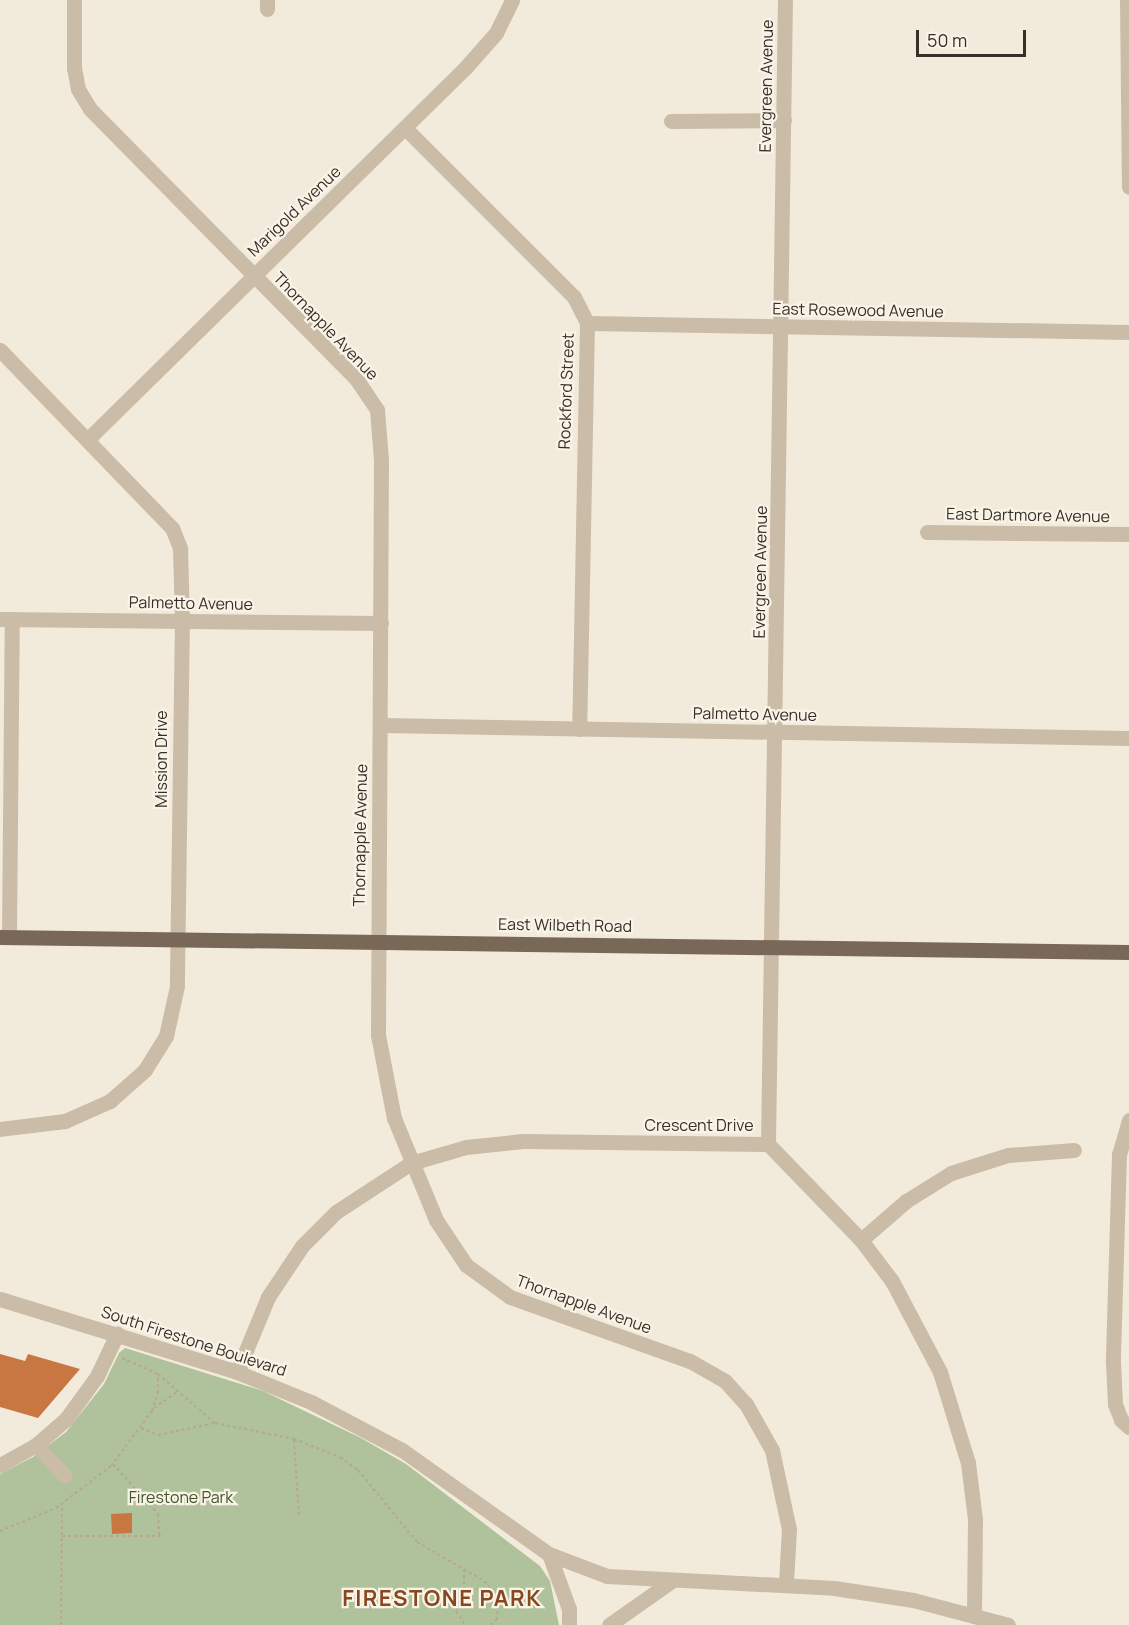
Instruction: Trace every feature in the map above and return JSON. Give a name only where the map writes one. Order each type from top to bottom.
[{"type":"main road","name":"East Wilbeth Road","points":[[4,937],[377,940],[1129,952]]},
{"type":"street","name":"Thornapple Avenue","points":[[74,0],[74,68],[82,98],[252,276],[357,380],[377,410],[381,440],[378,1035],[385,1084],[411,1163],[443,1233],[466,1265],[487,1284],[532,1307],[695,1363],[725,1381],[746,1404],[772,1449],[787,1506],[786,1583]]},
{"type":"street","name":"Marigold Avenue","points":[[88,438],[405,128],[488,43],[512,0]]},
{"type":"street","name":"Evergreen Avenue","points":[[768,1144],[776,733],[785,0]]},
{"type":"street","points":[[1127,0],[1129,187]]},
{"type":"street","points":[[671,121],[784,120]]},
{"type":"street","name":"Rockford Street","points":[[405,128],[574,297],[587,323],[579,729]]},
{"type":"street","name":"East Rosewood Avenue","points":[[587,323],[1129,332]]},
{"type":"street","name":"Mission Drive","points":[[0,350],[88,438],[172,528],[180,548],[182,618],[177,938],[172,1016],[145,1070],[129,1086],[86,1113],[34,1127],[0,1129]]},
{"type":"street","name":"East Dartmore Avenue","points":[[927,532],[1129,534]]},
{"type":"street","name":"Palmetto Avenue","points":[[6,619],[182,618],[381,623]]},
{"type":"street","points":[[4,937],[6,619]]},
{"type":"street","name":"Palmetto Avenue","points":[[380,725],[1129,738]]},
{"type":"street","points":[[1129,1120],[1119,1154],[1113,1362],[1115,1404],[1121,1420],[1129,1427]]},
{"type":"street","name":"Crescent Drive","points":[[237,1372],[268,1297],[302,1246],[336,1212],[411,1163],[466,1147],[523,1141],[768,1144],[861,1240],[916,1321],[953,1406],[968,1463],[975,1519],[974,1616]]},
{"type":"street","points":[[861,1240],[906,1201],[951,1173],[1008,1155],[1074,1150]]},
{"type":"street","name":"South Firestone Boulevard","points":[[0,1299],[237,1372],[311,1402],[402,1450],[549,1554],[607,1576],[670,1582],[710,1579],[786,1583],[913,1600],[1008,1625]]},
{"type":"street","points":[[0,1465],[36,1445],[84,1396],[117,1334]]},
{"type":"street","points":[[36,1445],[65,1476]]},
{"type":"street","points":[[549,1554],[569,1609],[569,1625]]},
{"type":"street","points":[[609,1625],[670,1582]]},
{"type":"path","points":[[108,1354],[158,1374],[215,1423]]},
{"type":"path","points":[[152,1411],[158,1393],[158,1374]]},
{"type":"path","points":[[0,1531],[62,1504],[113,1463],[161,1401],[178,1391]]},
{"type":"path","points":[[141,1428],[158,1435],[215,1423],[294,1439],[340,1458],[358,1470],[405,1531],[434,1555],[477,1575],[499,1599],[497,1619],[490,1625]]},
{"type":"path","points":[[294,1439],[299,1518]]},
{"type":"path","points":[[62,1536],[161,1536],[158,1514],[113,1463]]},
{"type":"path","points":[[61,1625],[62,1504]]},
{"type":"path","points":[[464,1569],[464,1590],[456,1611],[465,1625]]},
{"type":"path","points":[[464,1590],[488,1588]]},
{"type":"green space","name":"Firestone Park","points":[[125,1348],[263,1391],[361,1438],[406,1464],[540,1566],[550,1581],[559,1625],[0,1625],[0,1474],[33,1457],[66,1432],[104,1384],[119,1353]]},
{"type":"building","points":[[0,1354],[25,1361],[28,1354],[80,1369],[38,1418],[0,1407]]},
{"type":"building","points":[[132,1513],[132,1533],[112,1534],[111,1514]]},
{"type":"district","name":"FIRESTONE PARK","points":[[442,1599]]}]
